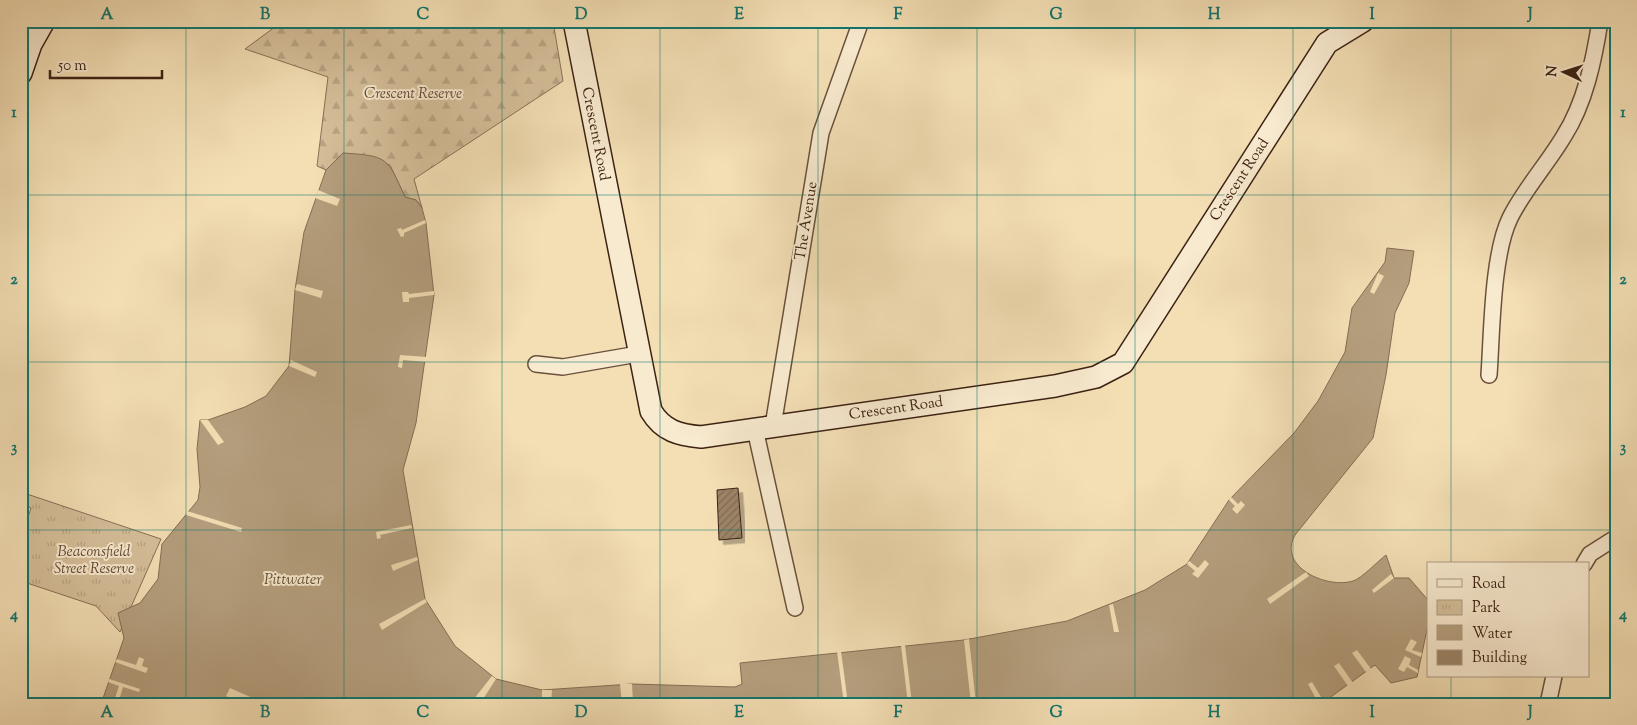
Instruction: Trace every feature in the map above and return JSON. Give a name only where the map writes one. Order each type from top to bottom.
[{"type":"street","points":[[21,73],[30,44],[44,21]]},
{"type":"street","name":"Crescent Road","points":[[574,21],[638,354],[651,412],[658,422],[669,431],[682,435],[701,437],[1055,386],[1096,377],[1123,363],[1327,42],[1363,21]]},
{"type":"street","name":"The Avenue","points":[[795,608],[764,428],[821,133],[861,21]]},
{"type":"street","points":[[1489,375],[1498,259],[1510,219],[1566,135],[1582,96],[1597,45],[1600,21]]},
{"type":"street","points":[[536,364],[563,367],[638,354]]},
{"type":"street","points":[[1585,562],[1590,554],[1612,540]]},
{"type":"street","points":[[1548,704],[1554,678]]},
{"type":"green space","name":"Crescent Reserve","points":[[283,21],[553,21],[563,81],[414,179],[422,208],[416,200],[405,197],[390,165],[343,153],[326,170],[317,166],[328,77],[245,49]]},
{"type":"green space","name":"Beaconsfield Street Reserve","points":[[21,492],[161,539],[120,632],[96,606],[21,581],[21,538],[31,508],[21,504]]},
{"type":"water","name":"Pittwater","points":[[343,153],[378,158],[389,166],[405,197],[416,200],[422,208],[426,223],[434,295],[416,423],[403,470],[425,599],[455,646],[496,679],[542,690],[632,684],[735,687],[742,684],[740,663],[964,640],[1067,621],[1145,590],[1187,564],[1229,500],[1294,433],[1318,401],[1345,352],[1352,308],[1385,262],[1387,248],[1414,251],[1409,283],[1395,313],[1386,375],[1373,438],[1295,535],[1291,546],[1293,557],[1299,566],[1308,573],[1330,582],[1342,583],[1356,580],[1386,555],[1394,578],[1409,578],[1427,599],[1427,630],[1417,677],[1391,683],[1375,665],[1321,704],[101,704],[124,638],[118,613],[140,603],[158,579],[162,544],[198,500],[200,487],[197,449],[200,420],[208,420],[245,407],[266,396],[289,366],[295,290],[304,232],[326,170]]},
{"type":"pier","points":[[318,190],[340,199],[337,206],[315,198]]},
{"type":"pier","points":[[425,220],[426,223],[404,233],[404,236],[401,237],[397,229],[401,228],[402,230]]},
{"type":"pier","points":[[1378,273],[1384,276],[1374,294],[1370,292]]},
{"type":"pier","points":[[297,284],[323,291],[321,298],[295,290]]},
{"type":"pier","points":[[434,291],[434,295],[409,298],[409,302],[403,302],[402,292],[408,292],[409,294]]},
{"type":"pier","points":[[400,355],[427,357],[427,362],[403,360],[402,368],[398,367]]},
{"type":"pier","points":[[291,360],[317,372],[315,377],[289,366]]},
{"type":"pier","points":[[200,420],[208,420],[224,442],[218,445]]},
{"type":"pier","points":[[1231,497],[1238,504],[1241,501],[1245,505],[1237,514],[1232,509],[1235,506],[1229,500]]},
{"type":"pier","points":[[187,511],[242,528],[241,532],[186,515]]},
{"type":"pier","points":[[411,525],[412,528],[380,535],[381,538],[377,539],[376,532]]},
{"type":"pier","points":[[417,557],[418,560],[393,571],[391,565]]},
{"type":"pier","points":[[1205,560],[1209,564],[1198,578],[1192,574],[1195,571],[1187,564],[1189,561],[1198,568]]},
{"type":"pier","points":[[1306,572],[1309,576],[1270,604],[1267,599]]},
{"type":"pier","points":[[1391,574],[1394,578],[1374,593],[1372,590]]},
{"type":"pier","points":[[425,599],[427,602],[382,630],[379,624]]},
{"type":"pier","points":[[1113,604],[1119,632],[1114,632],[1109,605]]},
{"type":"pier","points":[[969,639],[976,704],[971,704],[964,640]]},
{"type":"pier","points":[[1411,639],[1417,642],[1412,650],[1422,653],[1421,657],[1405,650]]},
{"type":"pier","points":[[901,645],[905,645],[912,704],[908,704]]},
{"type":"pier","points":[[1357,650],[1371,669],[1366,672],[1352,653]]},
{"type":"pier","points":[[837,651],[841,651],[848,704],[844,704]]},
{"type":"pier","points":[[1405,656],[1411,659],[1409,665],[1418,670],[1418,673],[1407,667],[1404,672],[1398,669]]},
{"type":"pier","points":[[139,657],[144,659],[142,666],[148,668],[146,673],[115,662],[117,659],[136,665]]},
{"type":"pier","points":[[1339,663],[1353,683],[1348,686],[1334,666]]},
{"type":"pier","points":[[492,676],[496,679],[480,704],[470,704]]},
{"type":"pier","points":[[109,679],[140,689],[139,692],[123,687],[118,704],[113,704],[119,686],[108,682]]},
{"type":"pier","points":[[1312,682],[1324,702],[1321,704],[1319,704],[1308,684]]},
{"type":"pier","points":[[620,684],[632,684],[633,702],[622,704]]},
{"type":"pier","points":[[230,688],[266,704],[242,704],[226,696]]},
{"type":"pier","points":[[542,690],[552,690],[551,704],[542,704]]},
{"type":"building","points":[[738,488],[742,538],[719,540],[717,490]]}]
